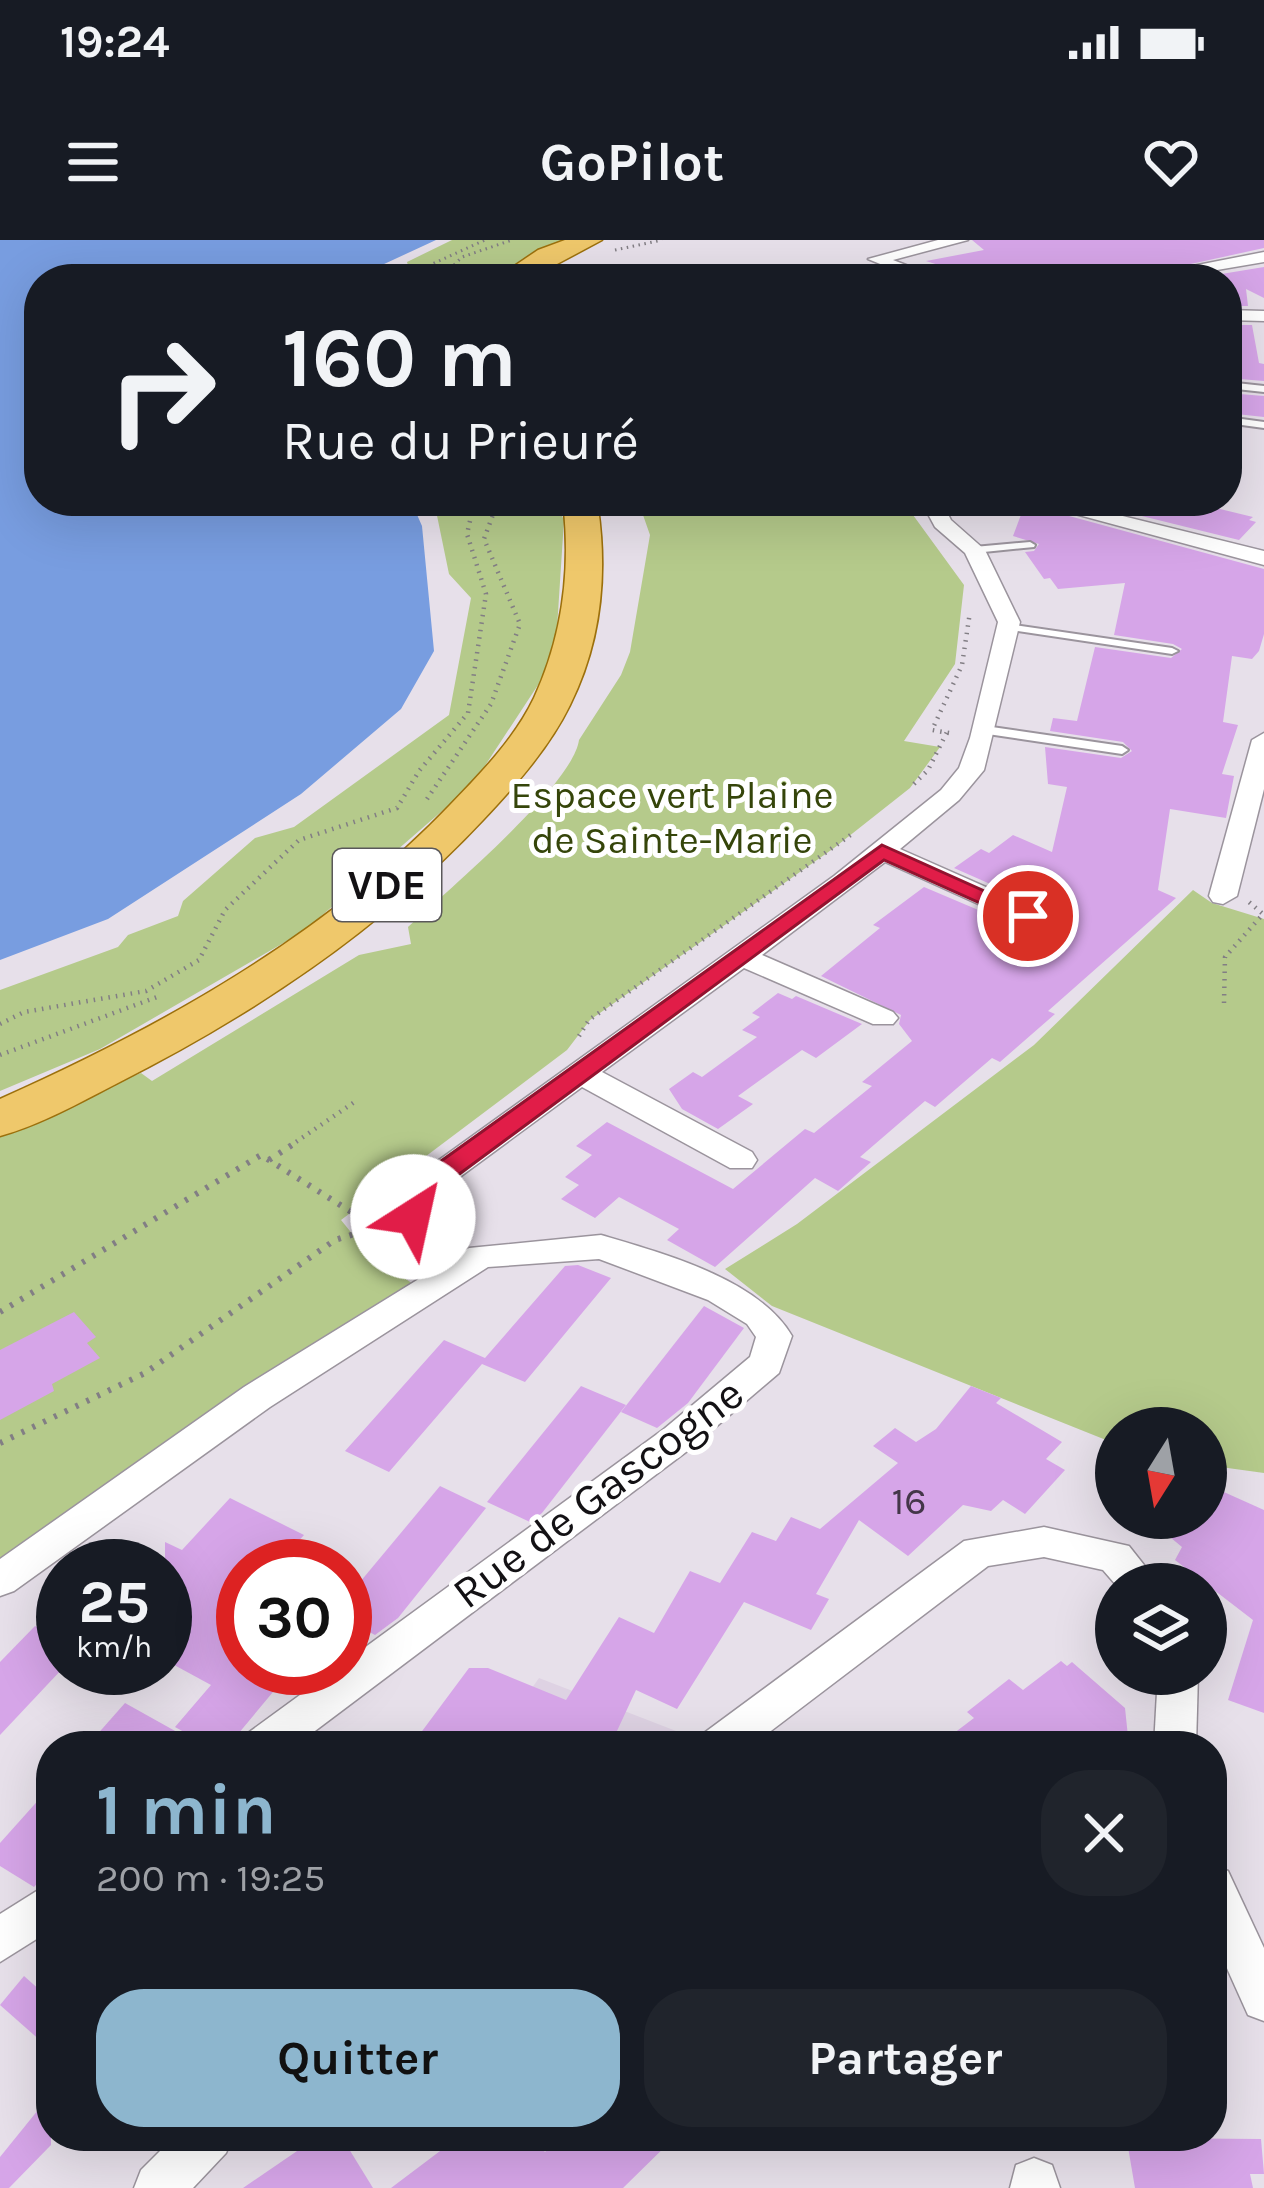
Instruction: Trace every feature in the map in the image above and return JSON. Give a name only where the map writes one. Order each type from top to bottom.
[{"type":"main road","points":[[534,264],[589,240]]},
{"type":"main road","name":"VDE","points":[[0,1119],[212,1016],[244,995],[338,927],[471,808],[553,701],[580,613],[588,556],[582,516]]},
{"type":"street","points":[[890,264],[876,259],[960,240]]},
{"type":"street","points":[[1223,264],[1264,257]]},
{"type":"street","points":[[413,1217],[418,1191],[882,851],[950,795],[971,770],[1008,627],[974,550],[938,516]]},
{"type":"street","points":[[1097,516],[1264,558]]},
{"type":"street","points":[[1225,890],[1264,740]]},
{"type":"street","points":[[882,851],[1028,916]]},
{"type":"street","points":[[740,956],[883,1018]]},
{"type":"street","points":[[578,1072],[741,1160]]},
{"type":"street","name":"Rue de Gascogne","points":[[0,1580],[257,1397],[481,1256],[601,1247],[720,1291],[759,1316],[774,1336],[766,1364],[677,1439],[282,1731]]},
{"type":"street","points":[[738,1731],[978,1552],[1044,1542],[1115,1557],[1120,1563]]},
{"type":"street","points":[[1176,1731],[1177,1695]]},
{"type":"street","points":[[0,1941],[36,1914]]},
{"type":"street","points":[[1227,1918],[1264,2000]]},
{"type":"street","points":[[160,2188],[195,2151]]},
{"type":"lane","points":[[974,550],[1030,545]]},
{"type":"lane","points":[[1008,627],[1172,651]]},
{"type":"lane","points":[[984,734],[1122,749]]},
{"type":"path","points":[[433,264],[484,240]]},
{"type":"path","points":[[455,264],[462,257],[512,240]]},
{"type":"path","points":[[0,1024],[24,1012],[146,992],[200,960],[225,910],[298,840],[397,808],[419,771],[468,713],[486,594],[467,534],[471,516]]},
{"type":"path","points":[[426,800],[491,704],[520,624],[484,539],[492,516]]},
{"type":"path","points":[[970,606],[962,665],[932,730],[984,734]]},
{"type":"path","points":[[1224,1003],[1226,957],[1263,914],[1225,890]]},
{"type":"path","points":[[0,1054],[174,987]]},
{"type":"path","points":[[269,1160],[356,1101]]},
{"type":"path","points":[[0,1312],[261,1155],[352,1213],[413,1217]]},
{"type":"path","points":[[0,1443],[146,1373],[335,1240],[413,1217]]},
{"type":"shaded area","points":[[539,1678],[676,1731],[502,1731]]},
{"type":"green space","points":[[452,240],[573,240],[520,264],[407,262]]},
{"type":"green space","points":[[437,516],[562,516],[564,520],[555,659],[473,784],[304,931],[100,1049],[0,1091],[0,990],[118,947],[128,935],[178,916],[183,901],[255,838],[294,827],[449,715],[471,598],[449,574]]},
{"type":"green space","name":"Espace vert Plaine de Sainte-Marie","points":[[643,516],[914,516],[964,585],[955,664],[904,741],[940,747],[910,788],[834,848],[590,1020],[567,1050],[341,1220],[367,1252],[413,1284],[0,1568],[0,1129],[141,1073],[152,1081],[359,955],[411,944],[408,927],[505,838],[555,783],[621,675],[630,652],[650,535]]},
{"type":"green space","points":[[1193,890],[1212,903],[1264,919],[1264,1473],[1227,1468],[1227,1407],[1095,1407],[1095,1436],[772,1306],[725,1269],[797,1224],[1034,1045]]},
{"type":"water","points":[[0,240],[436,240],[384,264],[24,264],[24,516],[418,516],[434,651],[401,709],[301,794],[108,919],[0,960]]},
{"type":"building","points":[[972,240],[1264,240],[1264,248],[1191,264],[926,261],[984,250]]},
{"type":"building","points":[[1264,267],[1264,298],[1246,289],[1248,306],[1242,306],[1242,271]]},
{"type":"building","points":[[1242,325],[1252,325],[1264,381],[1242,379]]},
{"type":"building","points":[[1242,394],[1264,396],[1264,417],[1242,415]]},
{"type":"building","points":[[1020,516],[1069,516],[1264,569],[1264,634],[1259,651],[1252,659],[1232,656],[1223,722],[1238,725],[1222,774],[1234,776],[1226,818],[1170,809],[1158,890],[1176,898],[1048,1011],[1055,1014],[1000,1062],[992,1058],[935,1107],[925,1101],[860,1157],[871,1162],[838,1191],[815,1178],[715,1267],[667,1240],[679,1229],[619,1197],[595,1218],[561,1199],[579,1185],[565,1177],[592,1155],[576,1146],[607,1122],[733,1189],[805,1129],[814,1133],[872,1086],[862,1082],[912,1041],[899,1024],[901,1015],[821,976],[880,928],[873,925],[924,887],[1016,926],[1042,925],[1046,914],[1040,906],[954,868],[981,849],[989,853],[1013,835],[1052,852],[1067,787],[1048,784],[1045,747],[1121,758],[1132,751],[1123,742],[1050,731],[1053,718],[1077,721],[1095,647],[1171,658],[1182,649],[1114,635],[1125,583],[1058,589],[1050,578],[1044,579],[1025,552],[1039,544],[1013,536]]},
{"type":"building","points":[[1142,516],[1253,517],[1249,520],[1256,522],[1239,540]]},
{"type":"building","points":[[778,993],[862,1024],[816,1058],[802,1050],[738,1096],[753,1104],[718,1129],[682,1109],[669,1089],[693,1072],[702,1077],[757,1037],[742,1030],[760,1017],[752,1013]]},
{"type":"building","points":[[578,1265],[611,1278],[525,1382],[482,1364],[389,1472],[345,1451],[444,1340],[485,1358],[565,1266]]},
{"type":"building","points":[[704,1306],[744,1328],[688,1403],[657,1428],[621,1412]]},
{"type":"building","points":[[74,1312],[96,1337],[87,1343],[100,1358],[52,1384],[54,1391],[0,1420],[0,1350]]},
{"type":"building","points":[[581,1386],[626,1405],[542,1513],[530,1522],[487,1502]]},
{"type":"building","points":[[971,1386],[1001,1398],[996,1403],[1062,1442],[1046,1459],[1065,1470],[1025,1514],[1003,1500],[991,1511],[963,1505],[908,1556],[859,1520],[816,1594],[829,1599],[811,1630],[744,1602],[677,1709],[636,1690],[617,1731],[422,1731],[469,1668],[488,1668],[566,1700],[619,1617],[654,1633],[690,1571],[720,1583],[752,1532],[776,1541],[791,1517],[820,1529],[898,1463],[873,1446],[895,1428],[916,1442],[936,1429]]},
{"type":"building","points":[[440,1486],[486,1508],[398,1618],[375,1635],[372,1568]]},
{"type":"building","points":[[1227,1493],[1264,1510],[1264,1713],[1228,1700],[1253,1620],[1227,1600],[1227,1563],[1179,1563],[1175,1560],[1182,1547],[1172,1539],[1227,1539]]},
{"type":"building","points":[[230,1498],[304,1535],[300,1539],[216,1539],[216,1695],[270,1695],[240,1731],[175,1727],[211,1685],[192,1675],[192,1539]]},
{"type":"building","points":[[36,1627],[38,1695],[0,1735],[0,1662]]},
{"type":"building","points":[[1061,1661],[1067,1666],[1072,1662],[1095,1682],[1095,1695],[1110,1695],[1125,1708],[1127,1731],[957,1731],[974,1718],[967,1712],[1009,1679],[1023,1690]]},
{"type":"building","points":[[125,1703],[175,1731],[100,1731]]},
{"type":"building","points":[[36,1803],[34,1887],[0,1866],[0,1843]]},
{"type":"building","points":[[24,1976],[36,1987],[36,2037],[0,2005]]},
{"type":"building","points":[[36,2113],[36,2151],[45,2151],[9,2188],[0,2188],[0,2157]]},
{"type":"building","points":[[1227,2139],[1261,2139],[1264,2174],[1250,2174],[1253,2188],[1135,2188],[1129,2151],[1227,2151]]},
{"type":"building","points":[[297,2151],[350,2151],[373,2188],[243,2188]]},
{"type":"building","points":[[440,2151],[661,2151],[623,2188],[391,2188]]},
{"type":"route","points":[[413,1217],[418,1191],[882,851],[1028,916]]}]
